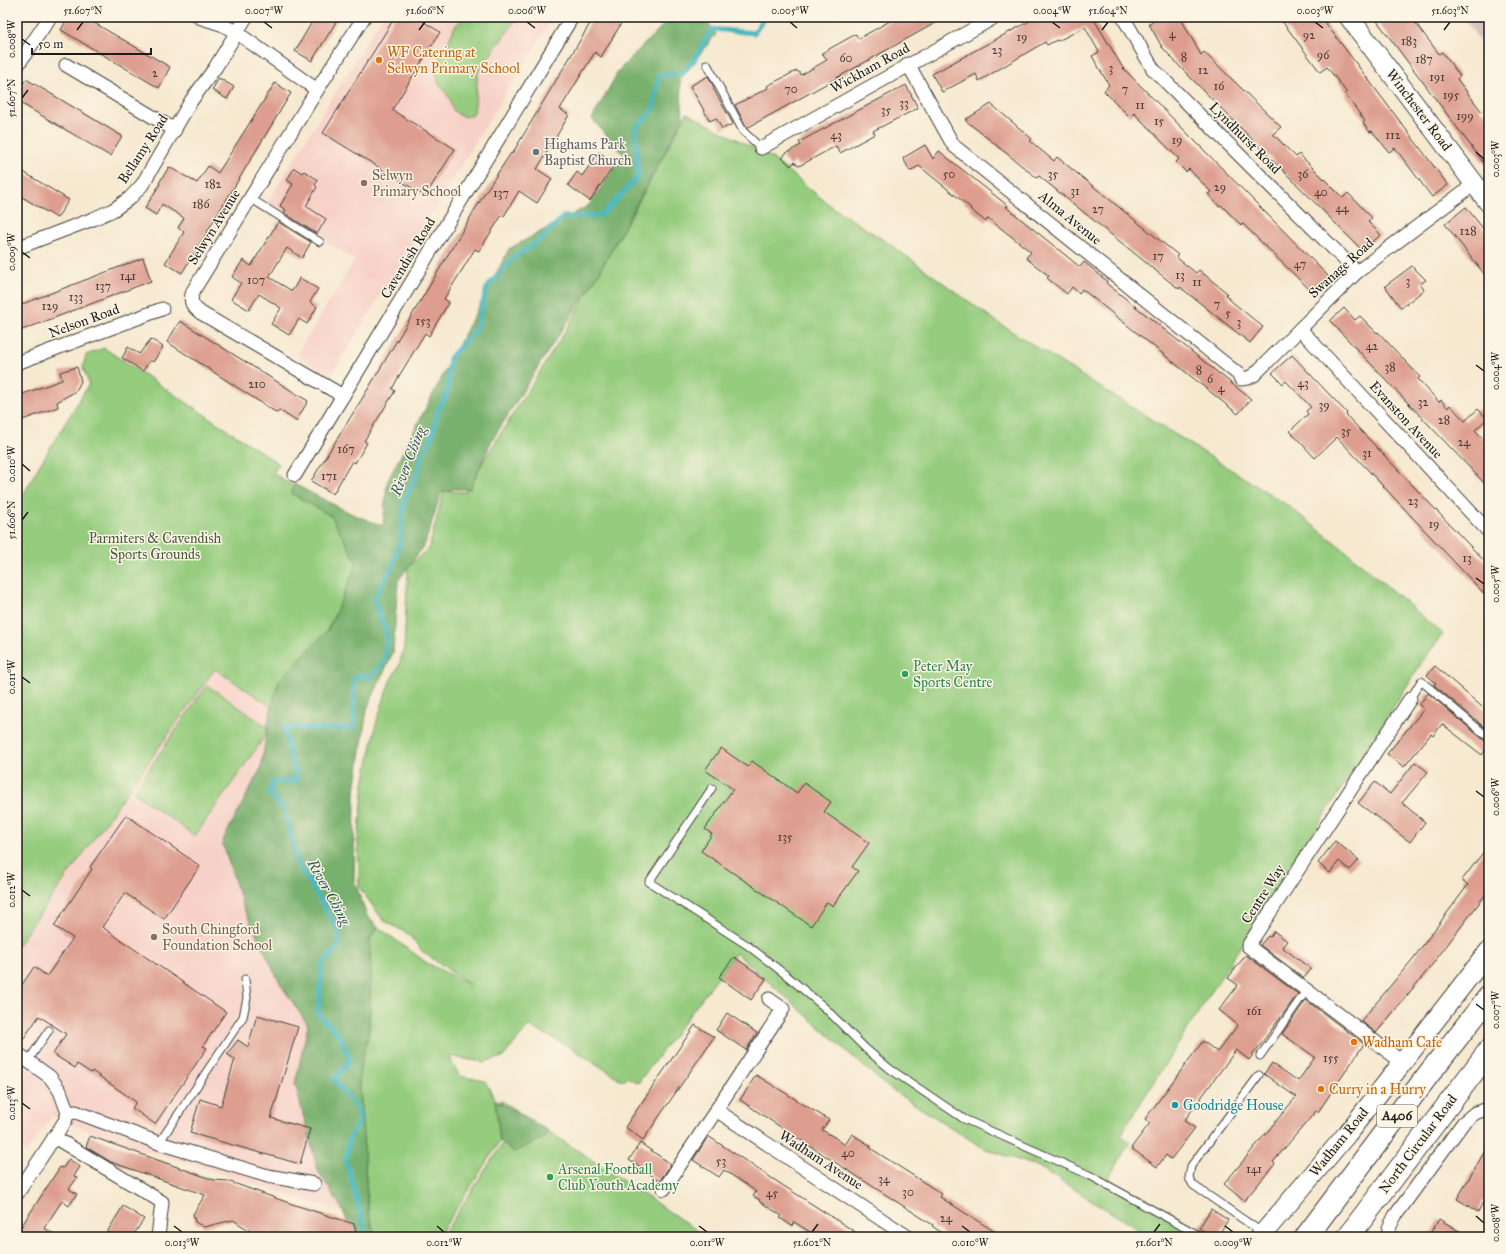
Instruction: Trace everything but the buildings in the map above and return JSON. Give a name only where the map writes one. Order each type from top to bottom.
[{"type":"highway","name":"A406","points":[[1306,1237],[1431,1071],[1489,997]]},
{"type":"highway","name":"North Circular Road","points":[[1348,1237],[1489,1050]]},
{"type":"street","points":[[17,66],[50,17]]},
{"type":"street","points":[[200,17],[221,24],[236,32],[316,90]]},
{"type":"street","name":"Bellamy Road","points":[[17,248],[93,219],[113,210],[130,198],[142,185],[191,101],[216,68],[246,17]]},
{"type":"street","name":"Selwyn Avenue","points":[[343,396],[201,314],[192,307],[190,298],[316,90],[364,17]]},
{"type":"street","name":"Cavendish Road","points":[[295,475],[572,17]]},
{"type":"street","name":"Wickham Road","points":[[761,148],[994,17]]},
{"type":"street","name":"Lyndhurst Road","points":[[1124,17],[1153,69],[1357,272]]},
{"type":"street","name":"Winchester Road","points":[[1348,17],[1489,203]]},
{"type":"street","name":"Alma Avenue","points":[[908,64],[954,146],[1238,374]]},
{"type":"street","points":[[66,65],[174,130]]},
{"type":"street","name":"Swanage Road","points":[[1238,374],[1241,379],[1254,375],[1357,272],[1474,184]]},
{"type":"street","name":"Nelson Road","points":[[17,363],[162,309]]},
{"type":"street","name":"Evanston Avenue","points":[[1300,329],[1489,532]]},
{"type":"street","name":"Centre Way","points":[[1402,1062],[1248,946],[1410,699]]},
{"type":"street","name":"Wadham Road","points":[[1262,1235],[1347,1134],[1489,951]]},
{"type":"street","points":[[664,1189],[783,1009],[769,999]]},
{"type":"street","points":[[22,1057],[50,1077],[60,1091],[66,1117]]},
{"type":"street","points":[[1388,1237],[1389,1228],[1395,1216],[1463,1123],[1475,1113],[1489,1108]]},
{"type":"street","name":"Wadham Avenue","points":[[716,1110],[908,1237]]},
{"type":"street","points":[[17,1194],[66,1117],[76,1112],[159,1143],[268,1176],[314,1184]]},
{"type":"street","points":[[54,1137],[162,1202],[158,1237]]},
{"type":"lane","points":[[707,64],[743,131],[761,148]]},
{"type":"lane","points":[[250,198],[320,242]]},
{"type":"lane","points":[[1410,699],[1421,682],[1488,737]]},
{"type":"lane","points":[[712,788],[648,882],[741,941],[786,975],[824,1007],[866,1049],[890,1069],[964,1119],[1089,1175],[1202,1237]]},
{"type":"lane","points":[[159,1143],[243,1017],[247,998],[244,979]]},
{"type":"lane","points":[[1260,1056],[1306,990]]},
{"type":"lane","points":[[22,1057],[49,1030]]},
{"type":"lane","points":[[1259,1075],[1190,1166],[1189,1178],[1193,1185],[1262,1235]]},
{"type":"shaded area","name":"Selwyn Primary School","points":[[382,17],[553,17],[330,377],[296,355],[355,260],[266,205]]},
{"type":"shaded area","points":[[1463,17],[1489,17],[1489,54],[1480,41]]},
{"type":"shaded area","name":"South Chingford Foundation School","points":[[215,669],[284,715],[333,1089],[356,1216],[112,1140],[52,1116],[26,1154],[17,1148],[17,946]]},
{"type":"green space","points":[[465,17],[518,17],[478,72],[474,114],[465,117],[459,115],[453,110],[450,99],[439,83],[435,72],[440,57],[455,26]]},
{"type":"green space","points":[[705,18],[716,34],[680,79],[683,118],[598,275],[491,442],[470,489],[454,489],[441,493],[425,544],[398,581],[393,652],[367,709],[355,791],[354,880],[367,916],[378,927],[370,939],[371,977],[369,1030],[359,1074],[368,1210],[375,1237],[354,1237],[342,1209],[318,1171],[295,1084],[308,1025],[281,985],[244,909],[222,842],[261,768],[269,717],[279,680],[328,630],[357,563],[331,516],[292,494],[294,484],[352,514],[383,526],[387,482],[509,249],[588,206],[624,155],[592,119],[619,70],[665,23]]},
{"type":"green space","name":"Peter May Sports Centre","points":[[687,113],[772,158],[832,207],[888,243],[1000,324],[1287,505],[1347,552],[1443,634],[1424,659],[1120,1135],[1130,1142],[1108,1179],[1160,1206],[1209,1237],[1150,1237],[1039,1167],[983,1148],[886,1086],[736,953],[638,1083],[627,1077],[623,1081],[570,1047],[529,1026],[503,1057],[483,1062],[448,1056],[460,1076],[485,1081],[495,1100],[500,1141],[438,1237],[375,1237],[368,1210],[359,1074],[369,1030],[371,977],[370,939],[378,927],[427,963],[470,985],[423,952],[408,934],[383,920],[359,887],[358,840],[364,784],[377,720],[390,681],[399,666],[404,648],[408,567],[429,548],[444,491],[465,492],[566,330],[628,222]]},
{"type":"green space","name":"Parmiters & Cavendish Sports Grounds","points":[[104,348],[279,464],[273,473],[330,511],[360,565],[284,715],[215,669],[17,946],[17,541],[19,538],[17,534],[17,507],[35,473],[89,384],[83,367],[86,355]]},
{"type":"green space","points":[[207,685],[270,729],[195,836],[133,792]]},
{"type":"green space","points":[[495,1100],[548,1131],[544,1138],[514,1152],[500,1141]]},
{"type":"green space","name":"Arsenal Football Club Youth Academy","points":[[500,1100],[707,1237],[442,1237],[506,1138]]},
{"type":"waterway","name":"River Ching","points":[[365,1231],[346,1160],[349,1139],[359,1122],[359,1111],[334,1080],[350,1060],[340,1036],[318,1014],[322,964],[338,946],[339,931],[298,864],[284,809],[269,793],[273,782],[297,781],[284,727],[318,729],[354,728],[354,679],[361,675],[371,678],[385,659],[387,635],[374,599],[392,567],[400,542],[404,501],[417,474],[422,455],[432,437],[437,413],[447,394],[450,358],[476,329],[487,288],[512,259],[541,239],[563,217],[602,215],[638,177],[635,128],[653,111],[659,75],[682,74],[694,60],[712,29],[754,33],[765,17]]},
{"type":"railway","points":[[1485,17],[1489,23]]},
{"type":"place","name":"WF Catering at Selwyn Primary School","points":[[379,60]]},
{"type":"place","name":"Highams Park Baptist Church","points":[[536,152]]},
{"type":"place","name":"Selwyn Primary School","points":[[364,183]]},
{"type":"place","name":"Peter May Sports Centre","points":[[905,674]]},
{"type":"place","name":"South Chingford Foundation School","points":[[154,937]]},
{"type":"place","name":"Wadham Cafe","points":[[1354,1042]]},
{"type":"place","name":"Curry in a Hurry","points":[[1321,1089]]},
{"type":"place","name":"Goodridge House","points":[[1175,1105]]},
{"type":"place","name":"Arsenal Football Club Youth Academy","points":[[550,1177]]}]
